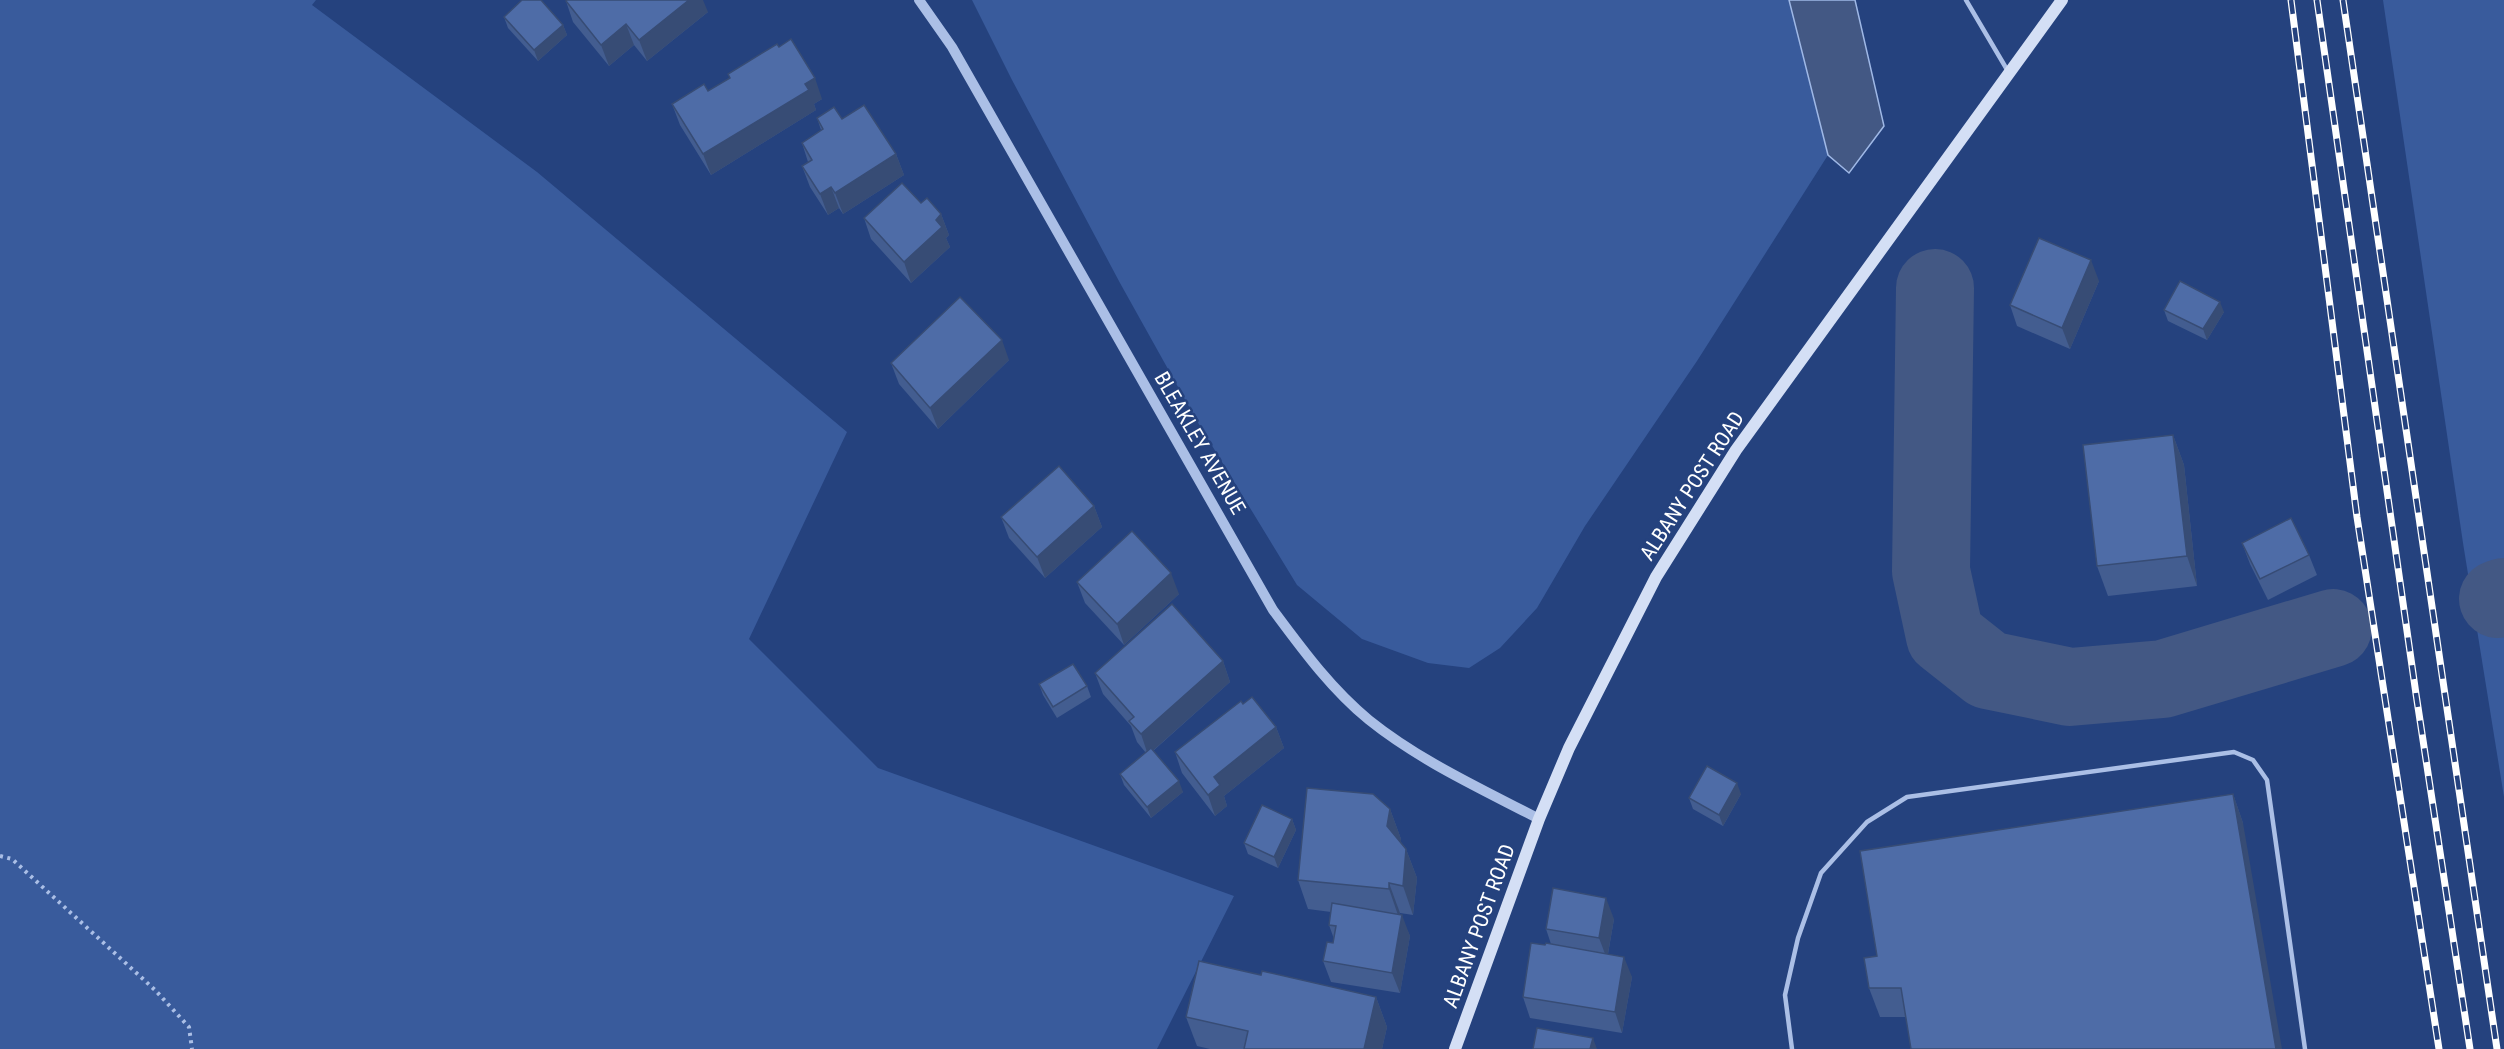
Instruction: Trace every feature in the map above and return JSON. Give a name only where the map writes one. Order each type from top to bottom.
[{"type":"main road","name":"ALBANY POST ROAD","points":[[1455,1049],[1539,819],[1569,748],[1656,577],[1736,450],[2062,0]]},
{"type":"street","name":"BLEAKLEY AVENUE","points":[[919,0],[952,48],[1273,610],[1308,657],[1369,720],[1430,762],[1539,819]]},
{"type":"lane","points":[[1966,0],[2009,73]]},
{"type":"lane","points":[[1792,1049],[1785,995],[1798,938],[1821,873],[1867,822],[1907,797],[2234,752],[2253,760],[2267,780],[2306,1049]]},
{"type":"path","points":[[0,856],[12,860],[154,990],[189,1027],[192,1049]]},
{"type":"shaded area","points":[[0,0],[316,0],[312,5],[537,172],[847,432],[749,639],[878,768],[1234,896],[1157,1049],[0,1049]]},
{"type":"shaded area","points":[[972,0],[1789,0],[1828,155],[1697,361],[1585,526],[1537,608],[1500,648],[1469,668],[1428,663],[1362,639],[1297,585],[1197,421],[1120,283]]},
{"type":"shaded area","points":[[1789,0],[1855,0],[1884,126],[1849,173],[1828,155]]},
{"type":"shaded area","points":[[2383,0],[2504,0],[2504,797],[2463,543]]},
{"type":"building","points":[[522,0],[541,0],[563,25],[534,50],[504,17]]},
{"type":"building","points":[[567,0],[689,0],[639,40],[626,24],[601,45]]},
{"type":"building","points":[[791,39],[815,78],[805,84],[809,90],[703,154],[672,104],[704,84],[708,91],[730,78],[728,74],[777,44],[779,47]]},
{"type":"building","points":[[864,105],[896,154],[835,193],[831,187],[820,194],[802,166],[812,160],[802,143],[823,129],[817,118],[834,107],[842,119]]},
{"type":"building","points":[[902,183],[921,203],[927,198],[941,214],[936,220],[942,227],[904,262],[864,218]]},
{"type":"building","points":[[2039,238],[2091,260],[2062,328],[2010,305]]},
{"type":"building","points":[[2180,281],[2220,302],[2203,329],[2164,310]]},
{"type":"building","points":[[960,297],[1002,340],[930,408],[891,363]]},
{"type":"building","points":[[2173,435],[2187,556],[2097,566],[2083,445]]},
{"type":"building","points":[[1059,466],[1094,506],[1037,557],[1001,517]]},
{"type":"building","points":[[2291,518],[2309,555],[2260,579],[2242,543]]},
{"type":"building","points":[[1132,531],[1171,573],[1117,624],[1077,582]]},
{"type":"building","points":[[1172,604],[1223,661],[1141,734],[1129,721],[1134,717],[1095,673]]},
{"type":"building","points":[[1073,664],[1087,686],[1053,707],[1039,684]]},
{"type":"building","points":[[1252,697],[1276,727],[1214,777],[1220,785],[1208,795],[1175,752],[1241,701],[1243,704]]},
{"type":"building","points":[[1151,748],[1179,781],[1147,807],[1120,774]]},
{"type":"building","points":[[1707,766],[1737,783],[1719,815],[1689,798]]},
{"type":"building","points":[[1307,788],[1373,794],[1390,809],[1387,826],[1406,849],[1403,886],[1389,883],[1389,889],[1298,880]]},
{"type":"building","points":[[2233,794],[2276,1049],[1911,1049],[1901,988],[1869,988],[1864,958],[1877,956],[1860,851]]},
{"type":"building","points":[[1262,805],[1292,819],[1274,857],[1244,843]]},
{"type":"building","points":[[1553,888],[1606,898],[1599,938],[1546,929]]},
{"type":"building","points":[[1332,903],[1402,915],[1392,973],[1323,961],[1327,942],[1333,943],[1336,926],[1329,925]]},
{"type":"building","points":[[1531,943],[1545,945],[1546,943],[1624,957],[1615,1012],[1523,997]]},
{"type":"building","points":[[1199,961],[1261,975],[1262,971],[1376,997],[1364,1049],[1244,1049],[1248,1031],[1186,1017]]},
{"type":"building","points":[[1537,1028],[1593,1038],[1590,1049],[1533,1049]]},
{"type":"waterway","points":[[1935,288],[1931,571],[1945,636],[1988,670],[2070,687],[2163,679],[2333,628]]},
{"type":"waterway","points":[[2498,599],[2504,597]]},
{"type":"railway","points":[[2291,0],[2357,517],[2439,1049]]},
{"type":"railway","points":[[2317,0],[2416,694],[2470,1049]]},
{"type":"railway","points":[[2343,0],[2497,1049]]}]
